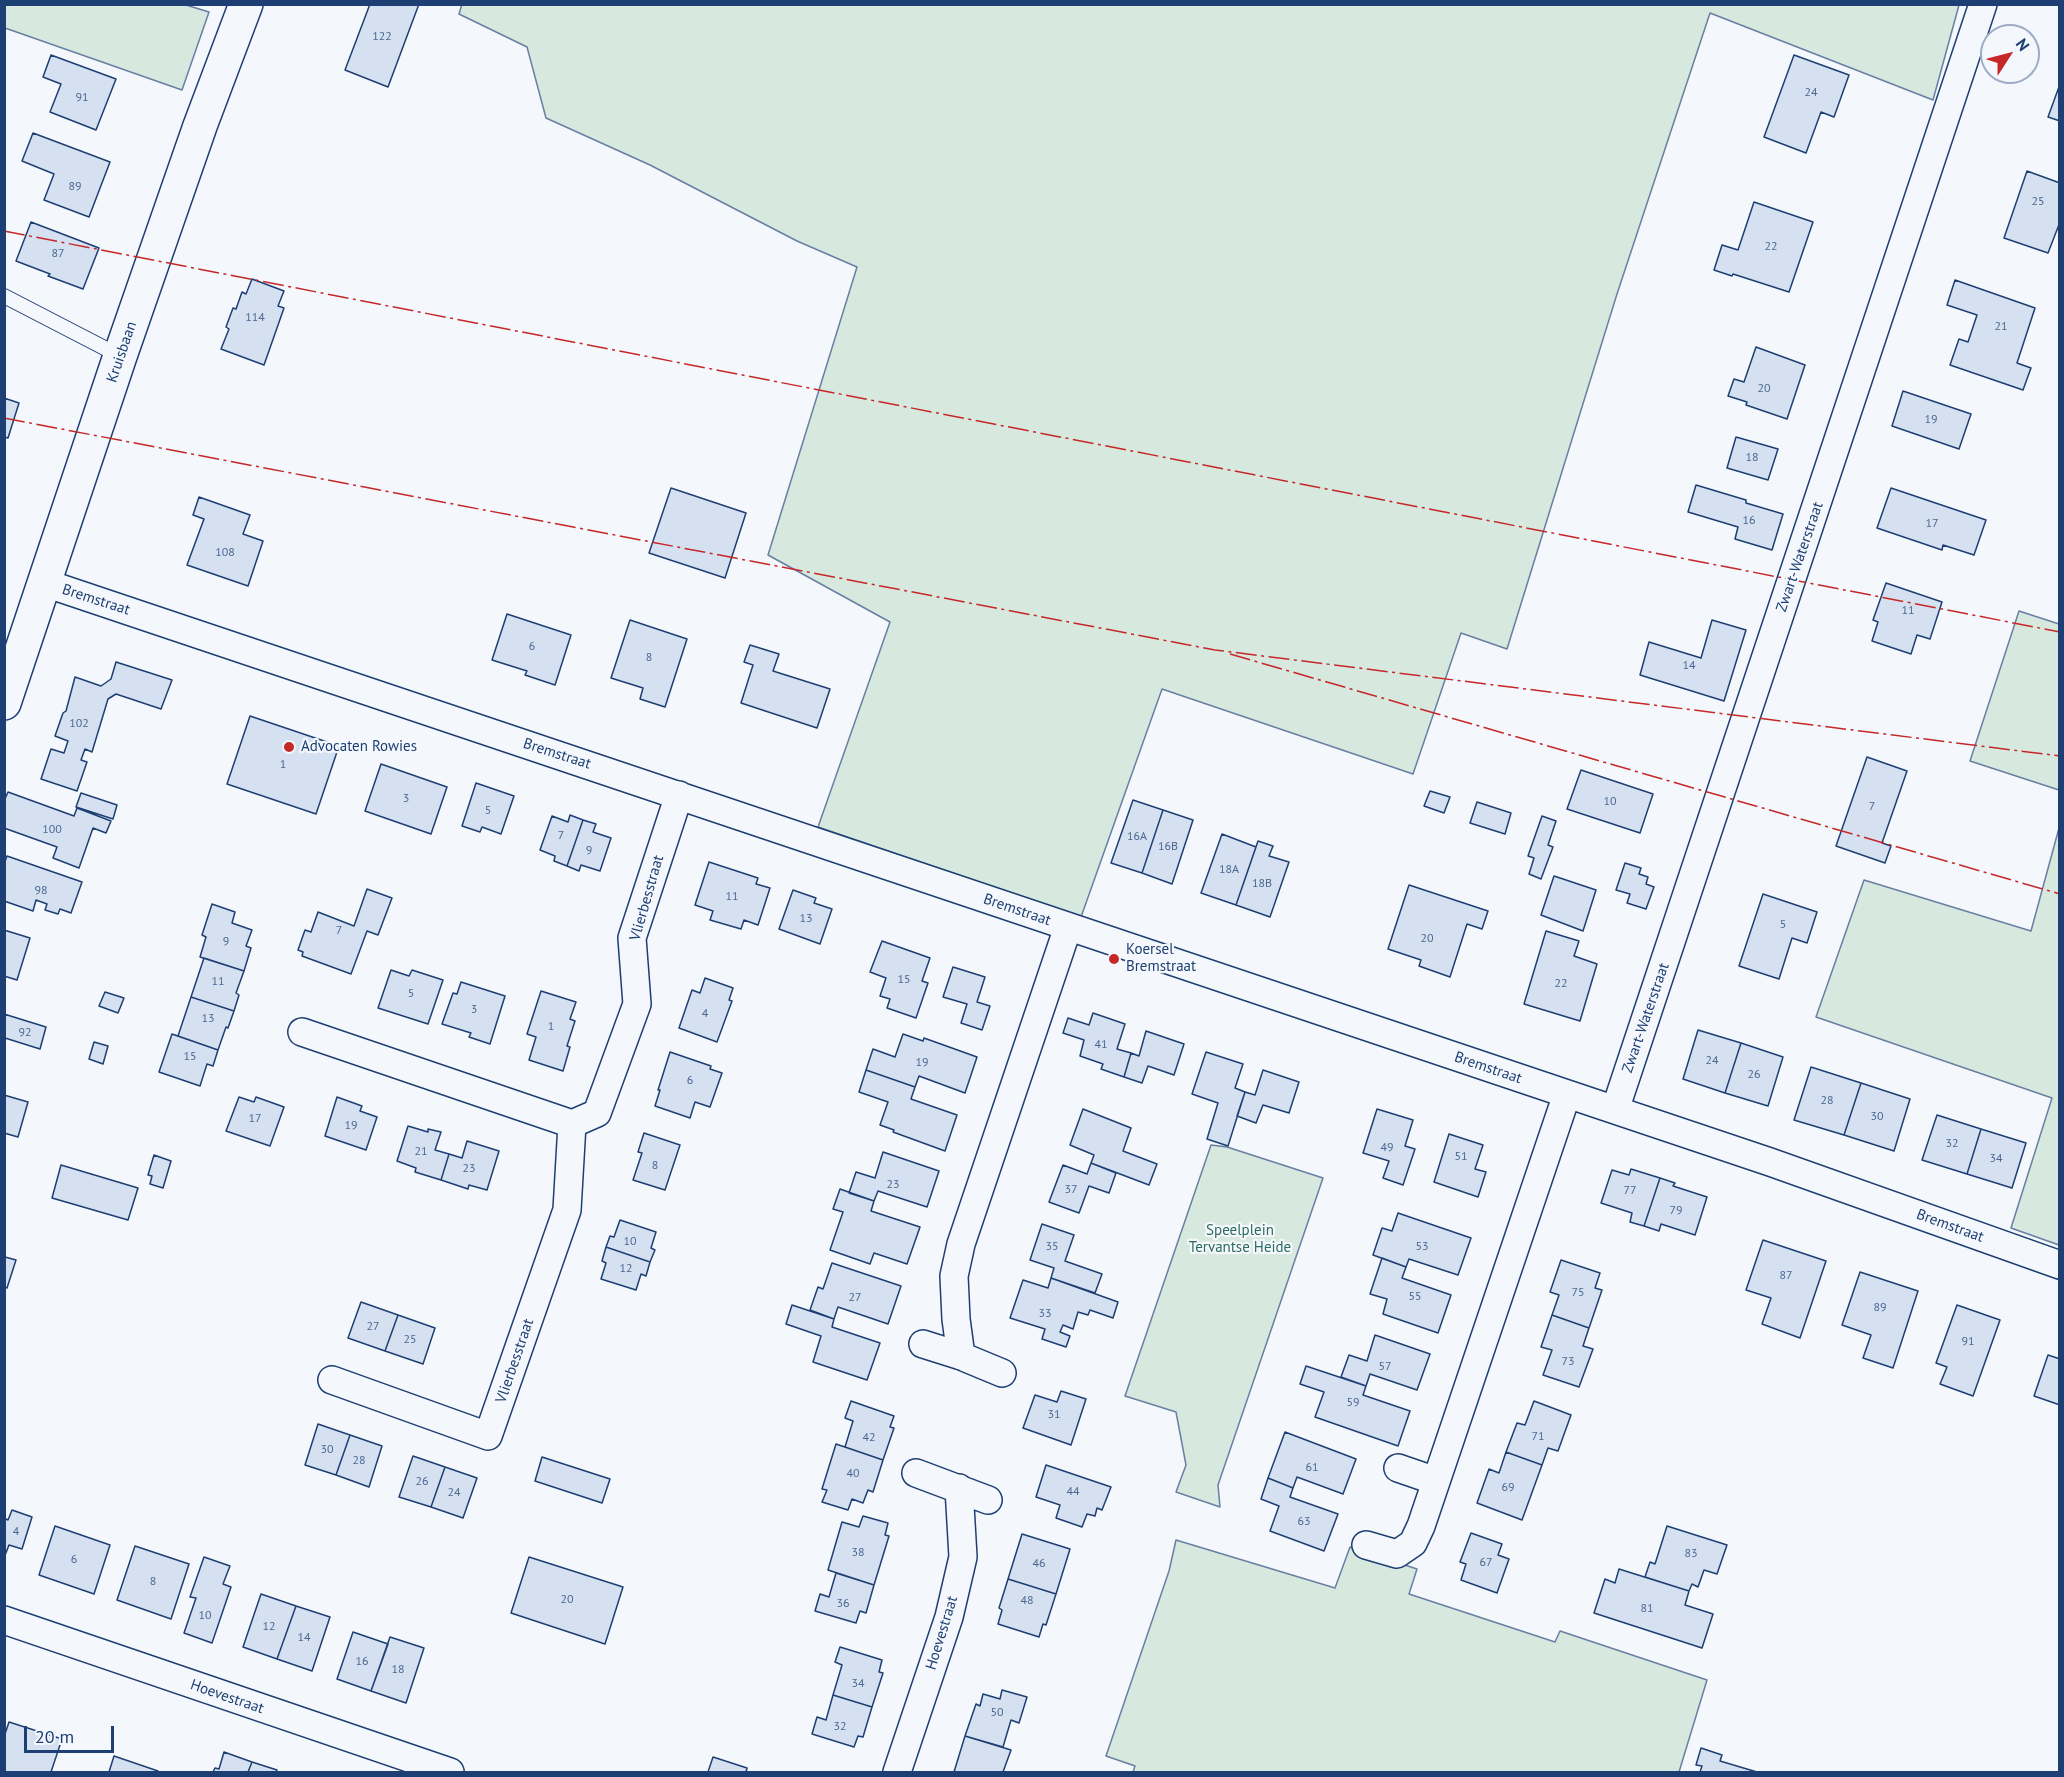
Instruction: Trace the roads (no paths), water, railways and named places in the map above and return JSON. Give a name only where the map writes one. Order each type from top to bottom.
[{"type":"street","name":"Kruisbaan","points":[[4,703],[120,356],[200,126],[246,4]]},
{"type":"street","name":"Zwart-Waterstraat","points":[[1615,1110],[1983,4]]},
{"type":"street","name":"Bremstraat","points":[[45,583],[1770,1162],[2060,1265]]},
{"type":"street","name":"Vlierbesstraat","points":[[332,1380],[488,1436],[567,1210],[572,1124],[597,1113],[637,1004],[632,938],[679,795]]},
{"type":"street","name":"Bremstraat","points":[[961,1356],[954,1276],[961,1244],[1068,927]]},
{"type":"street","points":[[302,1032],[572,1124]]},
{"type":"street","points":[[1366,1545],[1397,1554],[1413,1543],[1567,1094]]},
{"type":"street","points":[[923,1344],[961,1356],[1002,1373]]},
{"type":"street","points":[[1398,1468],[1436,1481]]},
{"type":"street","points":[[916,1473],[988,1500]]},
{"type":"street","name":"Hoevestraat","points":[[897,1773],[949,1617],[963,1557],[959,1488]]},
{"type":"street","name":"Hoevestraat","points":[[4,1620],[450,1773]]},
{"type":"lane","points":[[4,296],[120,356]]},
{"type":"place","name":"Advocaten Rowies","points":[[289,747]]},
{"type":"place","name":"Koersel Bremstraat","points":[[1114,959]]},
{"type":"park label","name":"Speelplein Tervantse Heide","points":[[1240,1240]]}]
